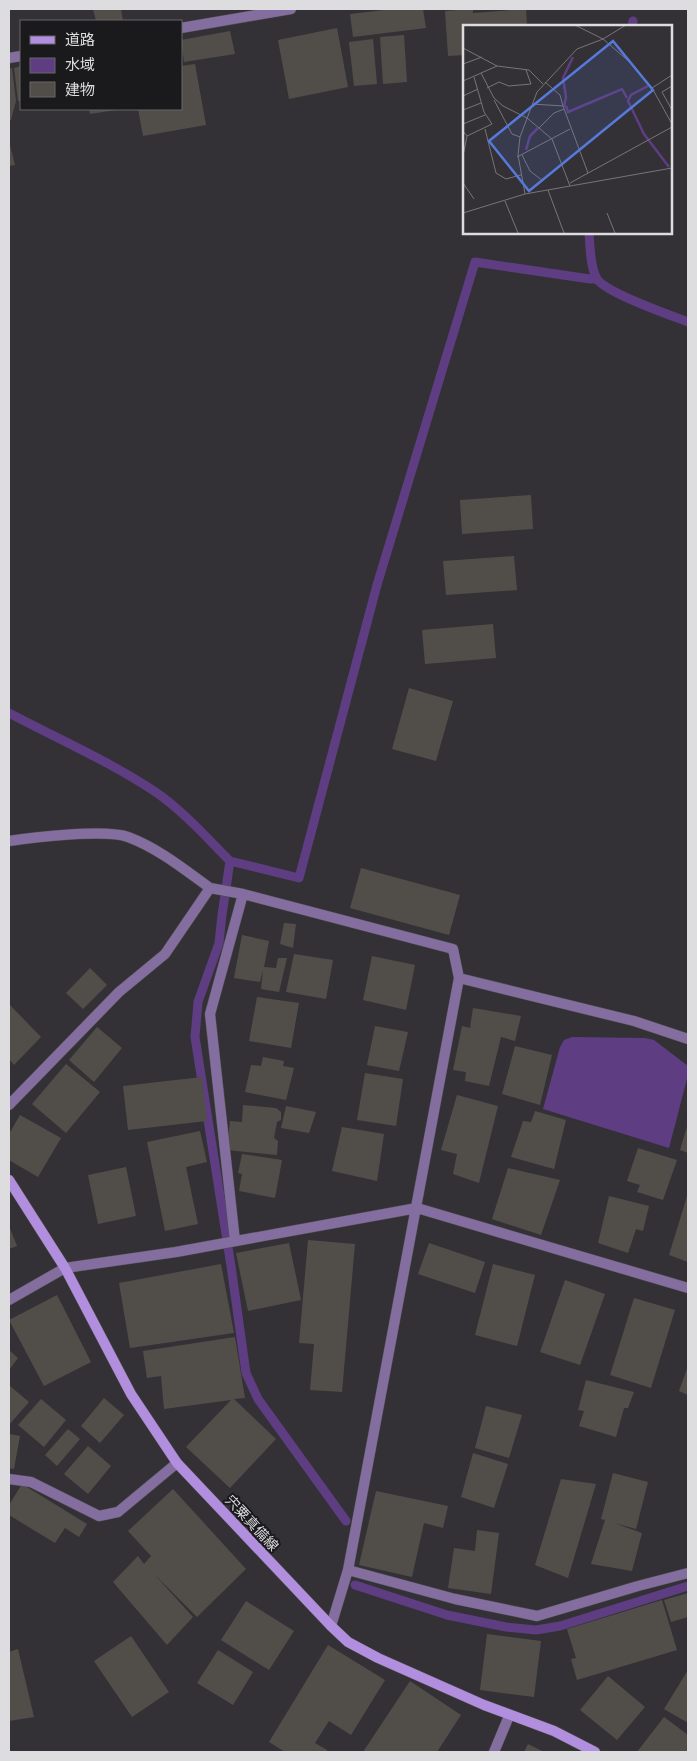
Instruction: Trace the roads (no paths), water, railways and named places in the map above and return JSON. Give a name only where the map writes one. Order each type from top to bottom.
[{"type":"main road","name":"宍粟真備線","points":[[9,1180],[65,1268],[131,1394],[177,1463],[331,1626],[348,1642],[378,1658],[510,1716],[554,1731],[595,1752]]},
{"type":"street","points":[[182,28],[290,9]]},
{"type":"street","points":[[9,842],[78,834],[126,836],[151,848],[210,888],[243,894],[452,949],[459,978],[348,1570],[331,1626]]},
{"type":"street","points":[[9,1105],[119,992],[165,954],[210,888]]},
{"type":"street","points":[[235,1241],[210,1014],[243,894]]},
{"type":"street","points":[[459,978],[634,1021],[688,1039]]},
{"type":"street","points":[[9,1300],[65,1268],[176,1252],[416,1208],[688,1288]]},
{"type":"street","points":[[9,1479],[31,1482],[99,1516],[118,1512],[177,1463]]},
{"type":"street","points":[[348,1570],[455,1599],[537,1616],[638,1586],[688,1574]]},
{"type":"street","points":[[494,1752],[510,1716]]},
{"type":"water","points":[[572,1037],[645,1038],[654,1040],[688,1066],[688,1075],[669,1148],[543,1109],[560,1047],[564,1040]]},
{"type":"waterway","points":[[632,25],[633,21]]},
{"type":"waterway","points":[[589,234],[593,269],[597,279],[603,285],[639,303],[688,322]]},
{"type":"waterway","points":[[230,861],[299,878],[377,585],[475,262],[597,279]]},
{"type":"waterway","points":[[9,713],[103,761],[157,793],[186,817],[230,861],[219,943],[198,1002],[195,1037],[246,1373],[258,1399],[346,1521]]},
{"type":"waterway","points":[[355,1585],[447,1615],[506,1627],[536,1630],[560,1626],[688,1586]]}]
